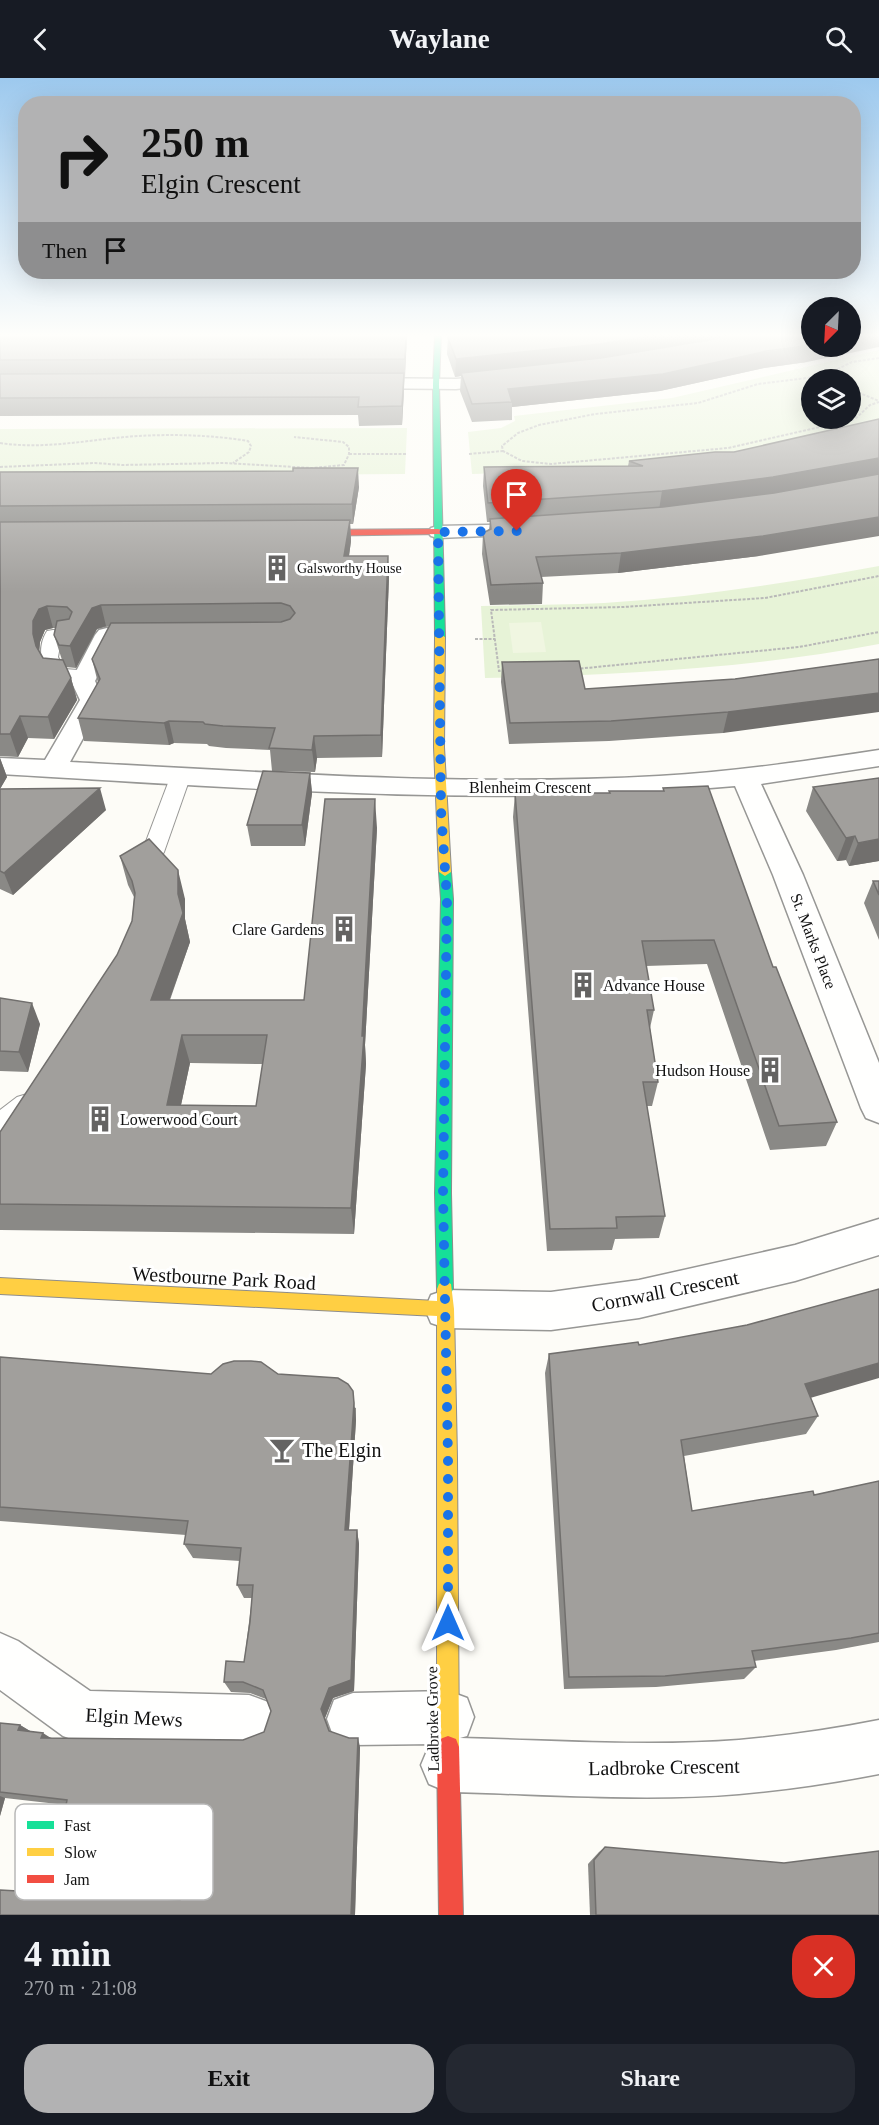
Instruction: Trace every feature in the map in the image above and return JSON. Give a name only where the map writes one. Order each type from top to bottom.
[{"type":"main road","name":"Ladbroke Grove","points":[[436,421],[440,787],[447,910],[443,1193],[451,1915]]},
{"type":"main road","points":[[292,533],[438,532]]},
{"type":"main road","name":"Westbourne Park Road","points":[[0,1287],[446,1309]]},
{"type":"street","points":[[438,532],[548,530]]},
{"type":"street","points":[[53,769],[92,700],[83,681],[99,635],[142,635]]},
{"type":"street","name":"Blenheim Crescent","points":[[0,766],[440,787],[551,789],[647,785],[744,776],[841,765],[879,758]]},
{"type":"street","name":"St. Marks Place","points":[[744,776],[788,875],[879,1108]]},
{"type":"street","name":"Cornwall Crescent","points":[[446,1309],[551,1311],[639,1299],[795,1263],[879,1236]]},
{"type":"street","name":"Elgin Mews","points":[[0,1659],[82,1717],[249,1721]]},
{"type":"street","points":[[353,1719],[448,1741]]},
{"type":"street","name":"Ladbroke Crescent","points":[[448,1741],[650,1769],[738,1767],[837,1755],[879,1747]]},
{"type":"lane","points":[[67,635],[53,634],[49,657],[57,674],[86,675]]},
{"type":"lane","points":[[153,852],[181,775]]},
{"type":"lane","points":[[0,1125],[27,1105]]},
{"type":"path","points":[[503,451],[502,446],[507,439],[539,425],[561,421]]},
{"type":"path","points":[[465,454],[503,451],[522,461],[559,464],[721,449],[847,421]]},
{"type":"path","points":[[0,443],[27,447],[139,436],[231,438],[248,441],[251,446],[249,452],[232,463]]},
{"type":"path","points":[[0,467],[95,463],[144,465],[232,463],[271,467],[331,468],[344,465],[350,453],[350,447],[343,442],[294,437]]},
{"type":"path","points":[[350,453],[410,454]]},
{"type":"path","points":[[510,670],[499,671],[491,610],[623,607],[765,598],[879,576]]},
{"type":"path","points":[[567,669],[800,647],[879,632]]},
{"type":"path","points":[[475,639],[495,639]]},
{"type":"green space","points":[[515,421],[801,421],[801,429],[843,429],[731,454],[586,471],[472,474],[468,432],[501,428]]},
{"type":"green space","points":[[861,421],[879,421],[861,425]]},
{"type":"green space","points":[[407,428],[405,474],[0,477],[0,429]]},
{"type":"green space","points":[[879,566],[879,644],[830,653],[732,665],[584,675],[485,678],[481,606],[604,603],[673,597],[776,584]]},
{"type":"green space","points":[[541,622],[546,652],[513,653],[509,623]]},
{"type":"building","points":[[879,421],[879,458],[773,477],[662,491],[488,503],[484,467],[643,466],[629,461],[734,452],[835,429],[861,429],[861,423]]},
{"type":"building","points":[[293,468],[358,468],[352,504],[0,506],[0,472],[293,471]]},
{"type":"building","points":[[879,474],[879,517],[763,536],[621,553],[536,557],[543,583],[491,585],[483,533],[491,529],[490,519],[663,507],[774,493]]},
{"type":"building","points":[[350,520],[344,556],[388,556],[381,735],[314,736],[312,750],[269,748],[275,728],[223,726],[203,722],[169,721],[164,723],[78,718],[100,679],[92,659],[111,623],[281,622],[290,619],[295,613],[290,606],[281,603],[101,605],[92,608],[70,646],[59,645],[54,635],[57,621],[69,619],[72,612],[67,607],[47,606],[39,609],[33,621],[36,646],[43,658],[63,660],[71,678],[48,717],[20,716],[10,734],[0,734],[0,522]]},
{"type":"building","points":[[879,659],[879,693],[728,712],[611,721],[510,723],[502,662],[579,661],[585,689],[735,679]]},
{"type":"building","points":[[263,771],[310,773],[302,825],[247,825]]},
{"type":"building","points":[[879,778],[879,839],[858,843],[855,836],[846,838],[813,787]]},
{"type":"building","points":[[708,786],[773,967],[776,967],[837,1122],[779,1126],[714,940],[642,941],[654,1010],[647,1010],[658,1082],[643,1082],[665,1216],[616,1217],[617,1228],[550,1229],[515,793],[610,793],[609,791],[664,791],[663,788]]},
{"type":"building","points":[[100,788],[4,873],[0,871],[0,789]]},
{"type":"building","points":[[325,799],[375,799],[362,1036],[364,1036],[351,1208],[0,1204],[0,1132],[117,955],[132,921],[135,893],[120,856],[149,839],[178,870],[178,894],[183,913],[151,1000],[304,1000]],"holes":[[[182,1035],[267,1035],[256,1106],[167,1105]]]},
{"type":"building","points":[[873,881],[879,881],[879,895]]},
{"type":"building","points":[[0,998],[32,1003],[19,1052],[0,1051]]},
{"type":"building","points":[[879,1289],[879,1363],[805,1384],[818,1416],[681,1440],[692,1511],[813,1491],[814,1495],[879,1481],[879,1633],[752,1651],[756,1667],[665,1676],[569,1677],[549,1354],[638,1342],[639,1345],[747,1325]]},
{"type":"building","points":[[0,1357],[211,1374],[223,1364],[234,1361],[251,1361],[261,1362],[278,1374],[338,1378],[348,1384],[353,1391],[354,1403],[345,1530],[357,1530],[351,1680],[329,1688],[321,1709],[329,1731],[349,1738],[358,1738],[351,1915],[0,1915],[0,1890],[15,1891],[15,1900],[213,1900],[213,1804],[66,1804],[67,1800],[0,1792],[0,1723],[20,1725],[18,1730],[43,1733],[41,1738],[243,1740],[264,1732],[271,1711],[263,1690],[243,1682],[224,1682],[226,1661],[244,1662],[250,1622],[253,1585],[237,1585],[241,1548],[184,1544],[188,1521],[0,1507]]},
{"type":"building","points":[[605,1847],[784,1863],[879,1851],[879,1915],[596,1915],[594,1860]]},
{"type":"traffic: fast","points":[[437,421],[440,637]]},
{"type":"traffic: fast","points":[[445,872],[447,899],[443,1193],[445,1289]]},
{"type":"traffic: slow","points":[[440,637],[439,747],[445,872]]},
{"type":"traffic: slow","points":[[0,1286],[446,1309]]},
{"type":"traffic: slow","points":[[445,1289],[448,1458],[448,1747]]},
{"type":"traffic: jam","points":[[305,533],[438,532]]},
{"type":"traffic: jam","points":[[448,1747],[451,1915]]},
{"type":"place","name":"Galsworthy House","points":[[277,568]]},
{"type":"place","name":"Clare Gardens","points":[[344,929]]},
{"type":"place","name":"Advance House","points":[[583,985]]},
{"type":"place","name":"Hudson House","points":[[770,1070]]},
{"type":"place","name":"Lowerwood Court","points":[[100,1119]]},
{"type":"place","name":"The Elgin","points":[[282,1450]]},
{"type":"route","points":[[448,1623],[448,1458],[443,1193],[447,899],[439,747],[438,532],[517,531]]}]
